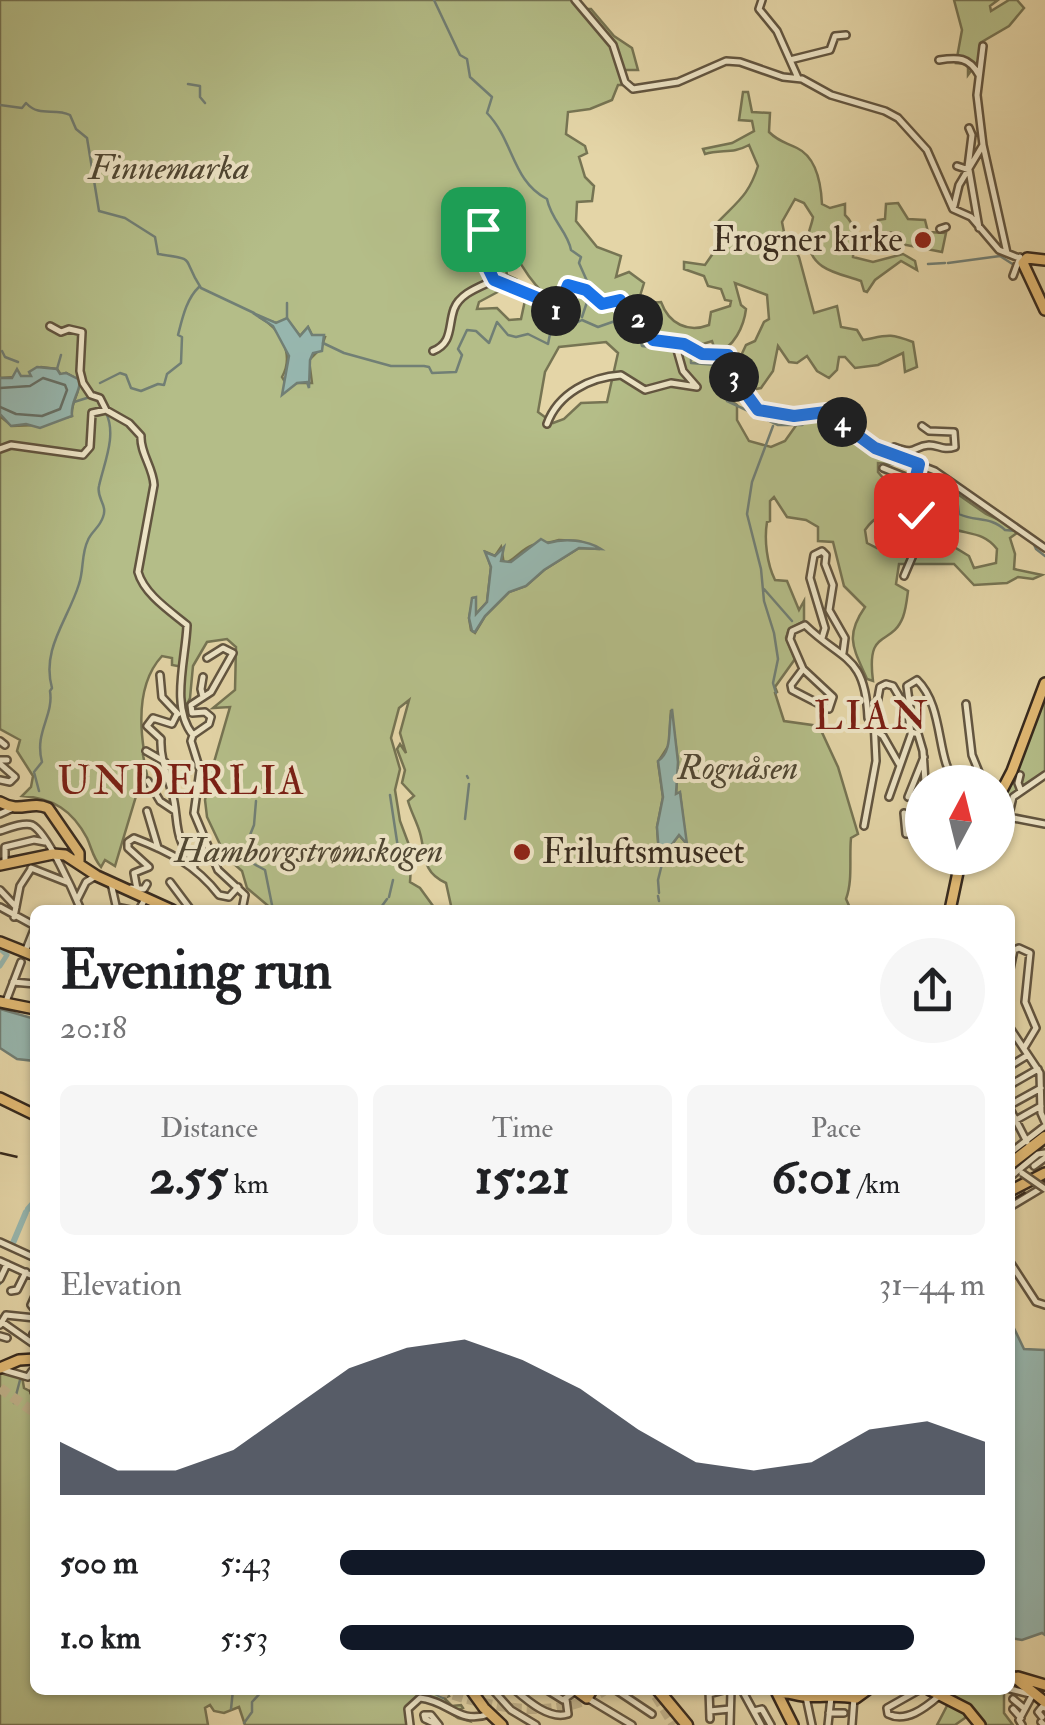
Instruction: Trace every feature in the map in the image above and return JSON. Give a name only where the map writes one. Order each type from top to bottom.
[{"type":"highway","points":[[1015,1170],[1038,1151],[1045,1139]]},
{"type":"highway","points":[[1015,1170],[1045,1139]]},
{"type":"highway","points":[[659,1695],[687,1725]]},
{"type":"main road","points":[[1045,260],[1022,260],[1041,293],[1045,310]]},
{"type":"main road","points":[[1014,765],[1045,683]]},
{"type":"main road","points":[[0,802],[11,808],[48,808],[80,856],[79,863]]},
{"type":"main road","points":[[2,864],[30,864],[53,854],[68,856],[154,905]]},
{"type":"main road","points":[[951,905],[957,875]]},
{"type":"main road","points":[[0,943],[29,957]]},
{"type":"main road","points":[[2,1003],[30,1008]]},
{"type":"main road","points":[[0,1098],[30,1112]]},
{"type":"main road","points":[[1015,1189],[1044,1178]]},
{"type":"main road","points":[[0,1368],[30,1359]]},
{"type":"main road","points":[[1015,1681],[1045,1685]]},
{"type":"main road","points":[[1015,1683],[1045,1705]]},
{"type":"main road","points":[[475,1695],[502,1725]]},
{"type":"main road","points":[[782,1695],[793,1725]]},
{"type":"main road","points":[[801,1695],[809,1695]]},
{"type":"main road","points":[[843,1695],[859,1695]]},
{"type":"main road","points":[[938,1695],[967,1708],[980,1725]]},
{"type":"street","points":[[575,0],[615,48],[625,82],[631,88],[675,82],[730,61],[798,78],[831,96],[885,110],[898,118],[928,152],[956,211],[969,216],[996,248],[1022,260],[1013,276]]},
{"type":"street","points":[[762,0],[760,9],[777,31],[798,78]]},
{"type":"street","points":[[790,60],[830,50],[835,36],[846,34]]},
{"type":"street","points":[[982,46],[978,95],[983,145],[1006,252]]},
{"type":"street","points":[[938,60],[966,60],[980,78]]},
{"type":"street","points":[[969,128],[969,170],[979,228]]},
{"type":"street","points":[[956,211],[958,187],[983,145]]},
{"type":"street","points":[[957,166],[969,170]]},
{"type":"street","points":[[488,213],[476,243],[494,280],[538,298],[561,314],[569,306],[568,286],[590,293],[602,304],[620,300],[623,310],[640,320],[653,340],[676,342],[702,354],[728,355],[734,377],[758,410],[794,416],[826,412],[887,454],[935,471],[1045,548]]},
{"type":"street","points":[[433,351],[442,348],[447,340],[454,310],[463,297],[494,280]]},
{"type":"street","points":[[50,326],[84,334],[81,378],[106,410],[135,428],[152,472],[154,490],[138,572],[164,607],[187,625],[179,714],[172,724],[154,718],[147,723],[150,731],[160,737],[179,838],[194,861],[194,869]]},
{"type":"street","points":[[547,424],[558,405],[582,382],[595,378],[622,375],[644,390],[670,383],[697,387],[682,372],[676,342]]},
{"type":"street","points":[[0,449],[11,444],[85,454],[90,447],[92,413],[106,410]]},
{"type":"street","points":[[887,454],[894,446],[910,452],[929,446],[944,450],[955,447],[954,432],[930,431],[922,426]]},
{"type":"street","points":[[904,576],[913,555],[916,530],[911,498],[918,465]]},
{"type":"street","points":[[883,468],[914,480]]},
{"type":"street","points":[[822,638],[824,628],[810,578],[814,554],[820,551],[826,555],[825,564],[833,585],[829,607],[845,638],[843,653]]},
{"type":"street","points":[[802,669],[791,685],[792,690],[830,709],[833,697],[802,669],[790,636],[805,625],[843,653],[858,671],[867,698],[868,718],[874,720]]},
{"type":"street","points":[[207,658],[225,648],[233,653],[211,692],[192,703],[195,714],[208,713],[211,720],[194,735],[190,745],[200,770],[194,798],[195,818],[218,870],[245,895],[243,905]]},
{"type":"street","points":[[160,675],[162,697],[194,735]]},
{"type":"street","points":[[204,677],[204,697]]},
{"type":"street","points":[[889,796],[911,732],[907,686],[917,680],[936,714],[945,765]]},
{"type":"street","points":[[864,826],[876,760],[877,693],[882,685],[893,686],[908,707]]},
{"type":"street","points":[[966,704],[976,765]]},
{"type":"street","points":[[875,731],[883,736],[899,764]]},
{"type":"street","points":[[911,732],[919,736],[924,765]]},
{"type":"street","points":[[146,751],[166,762]]},
{"type":"street","points":[[921,765],[924,757]]},
{"type":"street","points":[[0,780],[10,782],[15,777],[2,761]]},
{"type":"street","points":[[1020,775],[1021,791]]},
{"type":"street","points":[[1015,797],[1045,775]]},
{"type":"street","points":[[148,781],[160,802],[176,811]]},
{"type":"street","points":[[0,814],[11,808]]},
{"type":"street","points":[[147,811],[158,848]]},
{"type":"street","points":[[904,813],[905,824]]},
{"type":"street","points":[[1015,817],[1045,824]]},
{"type":"street","points":[[0,830],[29,824],[37,829],[79,905]]},
{"type":"street","points":[[137,890],[134,873],[149,866],[130,852],[128,842],[135,839],[178,856],[222,897],[238,887]]},
{"type":"street","points":[[2,864],[5,847],[27,840],[45,842]]},
{"type":"street","points":[[14,916],[30,864],[70,883]]},
{"type":"street","points":[[77,900],[85,884],[96,875]]},
{"type":"street","points":[[111,882],[116,905]]},
{"type":"street","points":[[170,882],[187,905]]},
{"type":"street","points":[[123,888],[144,889],[147,884]]},
{"type":"street","points":[[0,890],[16,906]]},
{"type":"street","points":[[142,905],[145,899]]},
{"type":"street","points":[[0,907],[30,924]]},
{"type":"street","points":[[1015,950],[1029,952],[1025,1002],[1036,1028],[1015,1045]]},
{"type":"street","points":[[2,1003],[29,957]]},
{"type":"street","points":[[14,982],[30,984]]},
{"type":"street","points":[[1015,1035],[1038,1069],[1045,1124],[1034,1166]]},
{"type":"street","points":[[1015,1063],[1028,1055]]},
{"type":"street","points":[[1015,1082],[1038,1069]]},
{"type":"street","points":[[1015,1104],[1040,1088]]},
{"type":"street","points":[[1038,1151],[1016,1120],[1040,1106]]},
{"type":"street","points":[[1015,1171],[1044,1178]]},
{"type":"street","points":[[1015,1203],[1044,1178]]},
{"type":"street","points":[[0,1242],[30,1256]]},
{"type":"street","points":[[0,1279],[3,1262],[30,1274]]},
{"type":"street","points":[[1015,1270],[1036,1302],[1045,1305]]},
{"type":"street","points":[[11,1290],[17,1290],[26,1272]]},
{"type":"street","points":[[2,1319],[30,1318]]},
{"type":"street","points":[[2,1319],[30,1342]]},
{"type":"street","points":[[0,1368],[28,1377],[30,1374]]},
{"type":"street","points":[[1021,1722],[1032,1694]]},
{"type":"street","points":[[498,1695],[511,1710],[536,1725]]},
{"type":"street","points":[[522,1695],[559,1717],[568,1714],[566,1699]]},
{"type":"street","points":[[554,1695],[559,1699],[570,1695]]},
{"type":"street","points":[[591,1695],[632,1725]]},
{"type":"street","points":[[624,1695],[652,1714]]},
{"type":"street","points":[[709,1695],[710,1719]]},
{"type":"street","points":[[729,1695],[730,1725]]},
{"type":"street","points":[[745,1695],[760,1722],[751,1725]]},
{"type":"street","points":[[828,1725],[834,1695]]},
{"type":"street","points":[[909,1695],[888,1706],[889,1716],[921,1711],[933,1695]]},
{"type":"street","points":[[806,1696],[812,1725]]},
{"type":"street","points":[[410,1725],[408,1707],[420,1698],[430,1699],[465,1724],[477,1723],[489,1714]]},
{"type":"street","points":[[852,1725],[854,1698]]},
{"type":"street","points":[[1014,1699],[1025,1709]]},
{"type":"street","points":[[1042,1721],[1038,1712],[1045,1705]]},
{"type":"street","points":[[710,1710],[730,1709]]},
{"type":"street","points":[[754,1711],[762,1709],[771,1725]]},
{"type":"street","points":[[1012,1709],[1021,1722]]},
{"type":"street","points":[[829,1713],[844,1714]]},
{"type":"street","points":[[897,1725],[902,1717]]},
{"type":"green space","name":"Finnemarka","points":[[0,0],[573,0],[581,9],[591,9],[614,36],[632,48],[638,70],[623,70],[622,85],[618,85],[612,100],[568,112],[566,134],[585,146],[587,153],[579,157],[585,177],[594,186],[592,201],[577,202],[576,221],[597,247],[621,256],[616,277],[629,272],[644,283],[640,296],[649,303],[661,302],[674,321],[694,328],[709,325],[711,312],[730,306],[731,301],[725,300],[721,289],[708,286],[704,276],[684,269],[684,262],[705,265],[716,249],[717,223],[747,191],[755,176],[758,166],[749,145],[705,154],[703,149],[732,143],[754,131],[752,121],[739,120],[743,92],[748,92],[752,112],[770,113],[769,132],[809,158],[819,179],[822,204],[830,208],[845,204],[845,215],[854,229],[853,257],[873,262],[903,254],[915,261],[917,270],[901,261],[864,291],[861,281],[827,269],[814,259],[808,238],[813,217],[804,203],[795,199],[782,222],[799,257],[814,313],[837,306],[841,327],[857,330],[863,340],[888,336],[913,342],[917,367],[905,372],[903,353],[878,365],[855,368],[845,357],[839,357],[837,370],[829,378],[817,371],[807,356],[797,363],[789,362],[778,346],[773,371],[761,388],[751,390],[751,377],[739,360],[746,345],[755,341],[769,319],[767,295],[735,283],[741,305],[746,309],[733,341],[716,353],[712,341],[684,345],[697,358],[715,359],[724,367],[731,384],[727,398],[737,405],[737,420],[749,441],[771,447],[785,441],[802,417],[811,413],[830,415],[866,444],[915,466],[878,463],[878,472],[904,502],[909,502],[910,510],[884,514],[874,520],[865,530],[867,543],[877,548],[886,543],[907,556],[915,551],[940,552],[954,547],[969,556],[974,568],[996,563],[997,549],[990,542],[940,523],[932,515],[934,495],[948,512],[952,504],[947,496],[949,488],[986,514],[1021,530],[1010,538],[1014,569],[1042,575],[974,585],[954,564],[899,564],[896,584],[908,591],[905,611],[898,626],[876,645],[873,681],[867,679],[853,643],[855,627],[865,607],[844,586],[833,542],[818,541],[818,527],[787,517],[774,497],[770,501],[766,536],[772,574],[775,580],[787,581],[799,610],[804,601],[804,621],[789,629],[786,638],[795,659],[775,687],[775,693],[784,721],[819,726],[838,767],[858,834],[851,838],[849,905],[451,905],[446,883],[432,874],[426,862],[408,801],[414,796],[402,783],[405,770],[397,749],[400,744],[406,753],[400,733],[409,700],[399,708],[391,738],[400,769],[395,790],[400,821],[412,853],[410,882],[432,905],[267,905],[247,888],[242,871],[226,857],[207,817],[205,800],[210,776],[230,707],[213,708],[235,690],[236,647],[227,639],[207,642],[193,666],[190,698],[184,711],[183,667],[172,665],[172,658],[162,656],[154,666],[141,713],[144,751],[149,754],[143,755],[148,780],[140,783],[115,866],[105,860],[101,867],[81,828],[61,807],[22,796],[31,787],[33,776],[17,751],[20,740],[0,729],[0,416],[12,426],[37,425],[72,416],[79,380],[66,373],[61,375],[57,369],[41,367],[32,376],[0,378]],"holes":[[[501,221],[506,227],[502,238],[511,242],[529,276],[557,304],[556,308],[527,291],[521,319],[509,320],[497,308],[477,309],[479,302],[511,288],[516,279],[507,275],[503,251],[497,244],[496,228]],[[259,317],[276,323],[289,322],[300,336],[308,327],[312,335],[325,337],[309,360],[312,383],[288,387],[282,377],[287,359],[283,342]],[[606,342],[618,353],[607,402],[581,403],[564,419],[553,423],[538,412],[545,372],[559,347]],[[579,541],[600,549],[579,548],[526,586],[509,592],[485,616],[475,633],[471,630],[473,598],[476,614],[487,602],[491,567],[486,552],[495,556],[501,547],[504,564],[533,545]],[[671,710],[678,762],[676,794],[680,794],[686,843],[679,835],[664,854],[659,853],[657,827],[663,797],[658,762],[669,745]]]},
{"type":"green space","points":[[954,0],[998,0],[990,6],[991,11],[1009,0],[1017,0],[1024,8],[1009,26],[980,43],[979,60],[968,75],[968,64],[956,63],[962,30]]},
{"type":"green space","points":[[898,203],[908,219],[925,220],[928,232],[946,233],[942,252],[901,244],[900,233],[879,232],[878,220],[885,219],[886,204]]},
{"type":"green space","points":[[1045,690],[1045,774],[1015,794],[1015,765]]},
{"type":"green space","points":[[0,1372],[22,1376],[24,1388],[30,1391],[30,1695],[448,1695],[444,1698],[452,1706],[461,1705],[459,1710],[469,1721],[425,1696],[408,1706],[408,1725],[245,1725],[239,1707],[224,1713],[214,1711],[210,1705],[205,1708],[208,1725],[0,1725]]},
{"type":"green space","points":[[940,1695],[1004,1695],[1004,1713],[1013,1725],[980,1725],[972,1713],[955,1725],[937,1725],[950,1700]]},
{"type":"water","points":[[253,313],[276,323],[287,318],[300,336],[308,327],[312,335],[324,335],[322,351],[313,353],[310,360],[309,388],[307,382],[297,383],[282,395],[289,356],[273,326]]},
{"type":"water","points":[[37,367],[57,369],[60,374],[80,380],[72,416],[40,428],[26,424],[11,426],[0,414],[0,378],[12,378],[17,369],[21,376],[31,376],[29,372]]},
{"type":"water","points":[[541,539],[548,543],[583,542],[601,549],[579,548],[526,586],[509,592],[472,631],[472,598],[476,597],[476,614],[487,602],[491,567],[485,552],[495,556],[504,547],[501,561],[511,562]]},
{"type":"water","points":[[672,709],[678,762],[676,794],[680,792],[687,844],[679,835],[664,855],[659,854],[657,827],[663,797],[658,761],[668,744]]},
{"type":"water","points":[[0,1009],[30,1018],[30,1060],[17,1059],[0,1048]]},
{"type":"water","points":[[1015,1330],[1024,1349],[1045,1350],[1045,1635],[1015,1639]]},
{"type":"waterway","points":[[434,0],[460,55],[467,59],[470,77],[492,97],[487,113],[520,171],[535,191],[547,199],[571,250],[581,257],[579,263],[591,290],[582,317]]},
{"type":"waterway","points":[[188,84],[200,86],[200,97],[205,103]]},
{"type":"waterway","points":[[0,105],[22,108],[26,103],[37,110],[70,115],[76,129],[87,138],[99,211],[125,218],[155,237],[158,254],[187,261],[201,288],[254,313]]},
{"type":"waterway","points":[[948,263],[1000,256],[1014,265]]},
{"type":"waterway","points":[[928,264],[945,263]]},
{"type":"waterway","points":[[100,383],[120,373],[126,375],[131,388],[141,391],[164,385],[167,374],[181,363],[182,337],[178,335],[188,304],[199,287]]},
{"type":"waterway","points":[[287,303],[287,318]]},
{"type":"waterway","points":[[323,343],[391,366],[424,366],[432,373],[456,372],[462,355],[458,349],[467,330],[476,331],[489,343],[497,322],[508,335],[528,334],[548,344],[551,329],[582,320],[598,327],[618,320],[637,329],[642,346],[674,350]]},
{"type":"waterway","points":[[680,350],[691,356],[691,363],[717,365],[727,401],[778,425],[802,425],[812,419],[838,424],[865,449],[896,464],[914,465]]},
{"type":"waterway","points":[[2,351],[5,357],[18,362]]},
{"type":"waterway","points":[[57,369],[61,355]]},
{"type":"waterway","points":[[74,402],[90,397]]},
{"type":"waterway","points":[[39,791],[34,772],[42,762],[40,742],[52,688],[53,647],[79,584],[89,537],[104,513],[99,490],[110,440],[106,413]]},
{"type":"waterway","points":[[773,426],[752,482],[747,514],[774,633],[778,659],[773,683],[776,693]]},
{"type":"waterway","points":[[926,470],[957,498],[959,514],[1017,531]]},
{"type":"waterway","points":[[1032,540],[1045,556]]},
{"type":"waterway","points":[[764,589],[792,621]]},
{"type":"waterway","points":[[465,819],[469,784]]},
{"type":"waterway","points":[[390,795],[398,848]]},
{"type":"waterway","points":[[256,801],[248,840],[250,855],[254,864],[265,870],[272,905]]},
{"type":"waterway","points":[[659,893],[662,864]]},
{"type":"waterway","points":[[389,897],[393,880]]},
{"type":"waterway","points":[[658,896],[659,901]]},
{"type":"waterway","points":[[383,905],[387,899]]},
{"type":"waterway","points":[[0,949],[7,955],[0,966]]},
{"type":"waterway","points":[[13,1243],[26,1212]]},
{"type":"waterway","points":[[0,1284],[6,1273]]},
{"type":"waterway","points":[[14,1403],[24,1377]]},
{"type":"waterway","points":[[231,1709],[232,1695]]},
{"type":"waterway","points":[[244,1723],[258,1695]]},
{"type":"waterway","points":[[437,1695],[443,1698]]},
{"type":"tunnel","points":[[0,1388],[30,1409]]},
{"type":"tunnel","points":[[456,1695],[523,1709],[566,1706],[596,1695]]},
{"type":"tunnel","points":[[656,1696],[674,1725]]},
{"type":"railway","points":[[0,1153],[30,1160]]},
{"type":"railway","points":[[1015,1198],[1045,1181]]},
{"type":"place","name":"Frogner kirke","points":[[923,240]]},
{"type":"place","name":"Friluftsmuseet","points":[[522,852]]},
{"type":"district","name":"LIAN","points":[[872,716]]},
{"type":"district","name":"UNDERLIA","points":[[182,781]]},
{"type":"route","points":[[483,229],[476,243],[494,280],[538,298],[560,314],[569,306],[568,285],[586,290],[602,304],[620,300],[624,312],[640,320],[653,340],[678,342],[711,356],[728,355],[734,377],[758,410],[794,416],[826,412],[875,448],[919,464],[911,497],[916,515]]},
{"type":"park label","name":"Rognåsen","points":[[738,768]]},
{"type":"park label","name":"Hamborgstrømskogen","points":[[309,851]]}]
